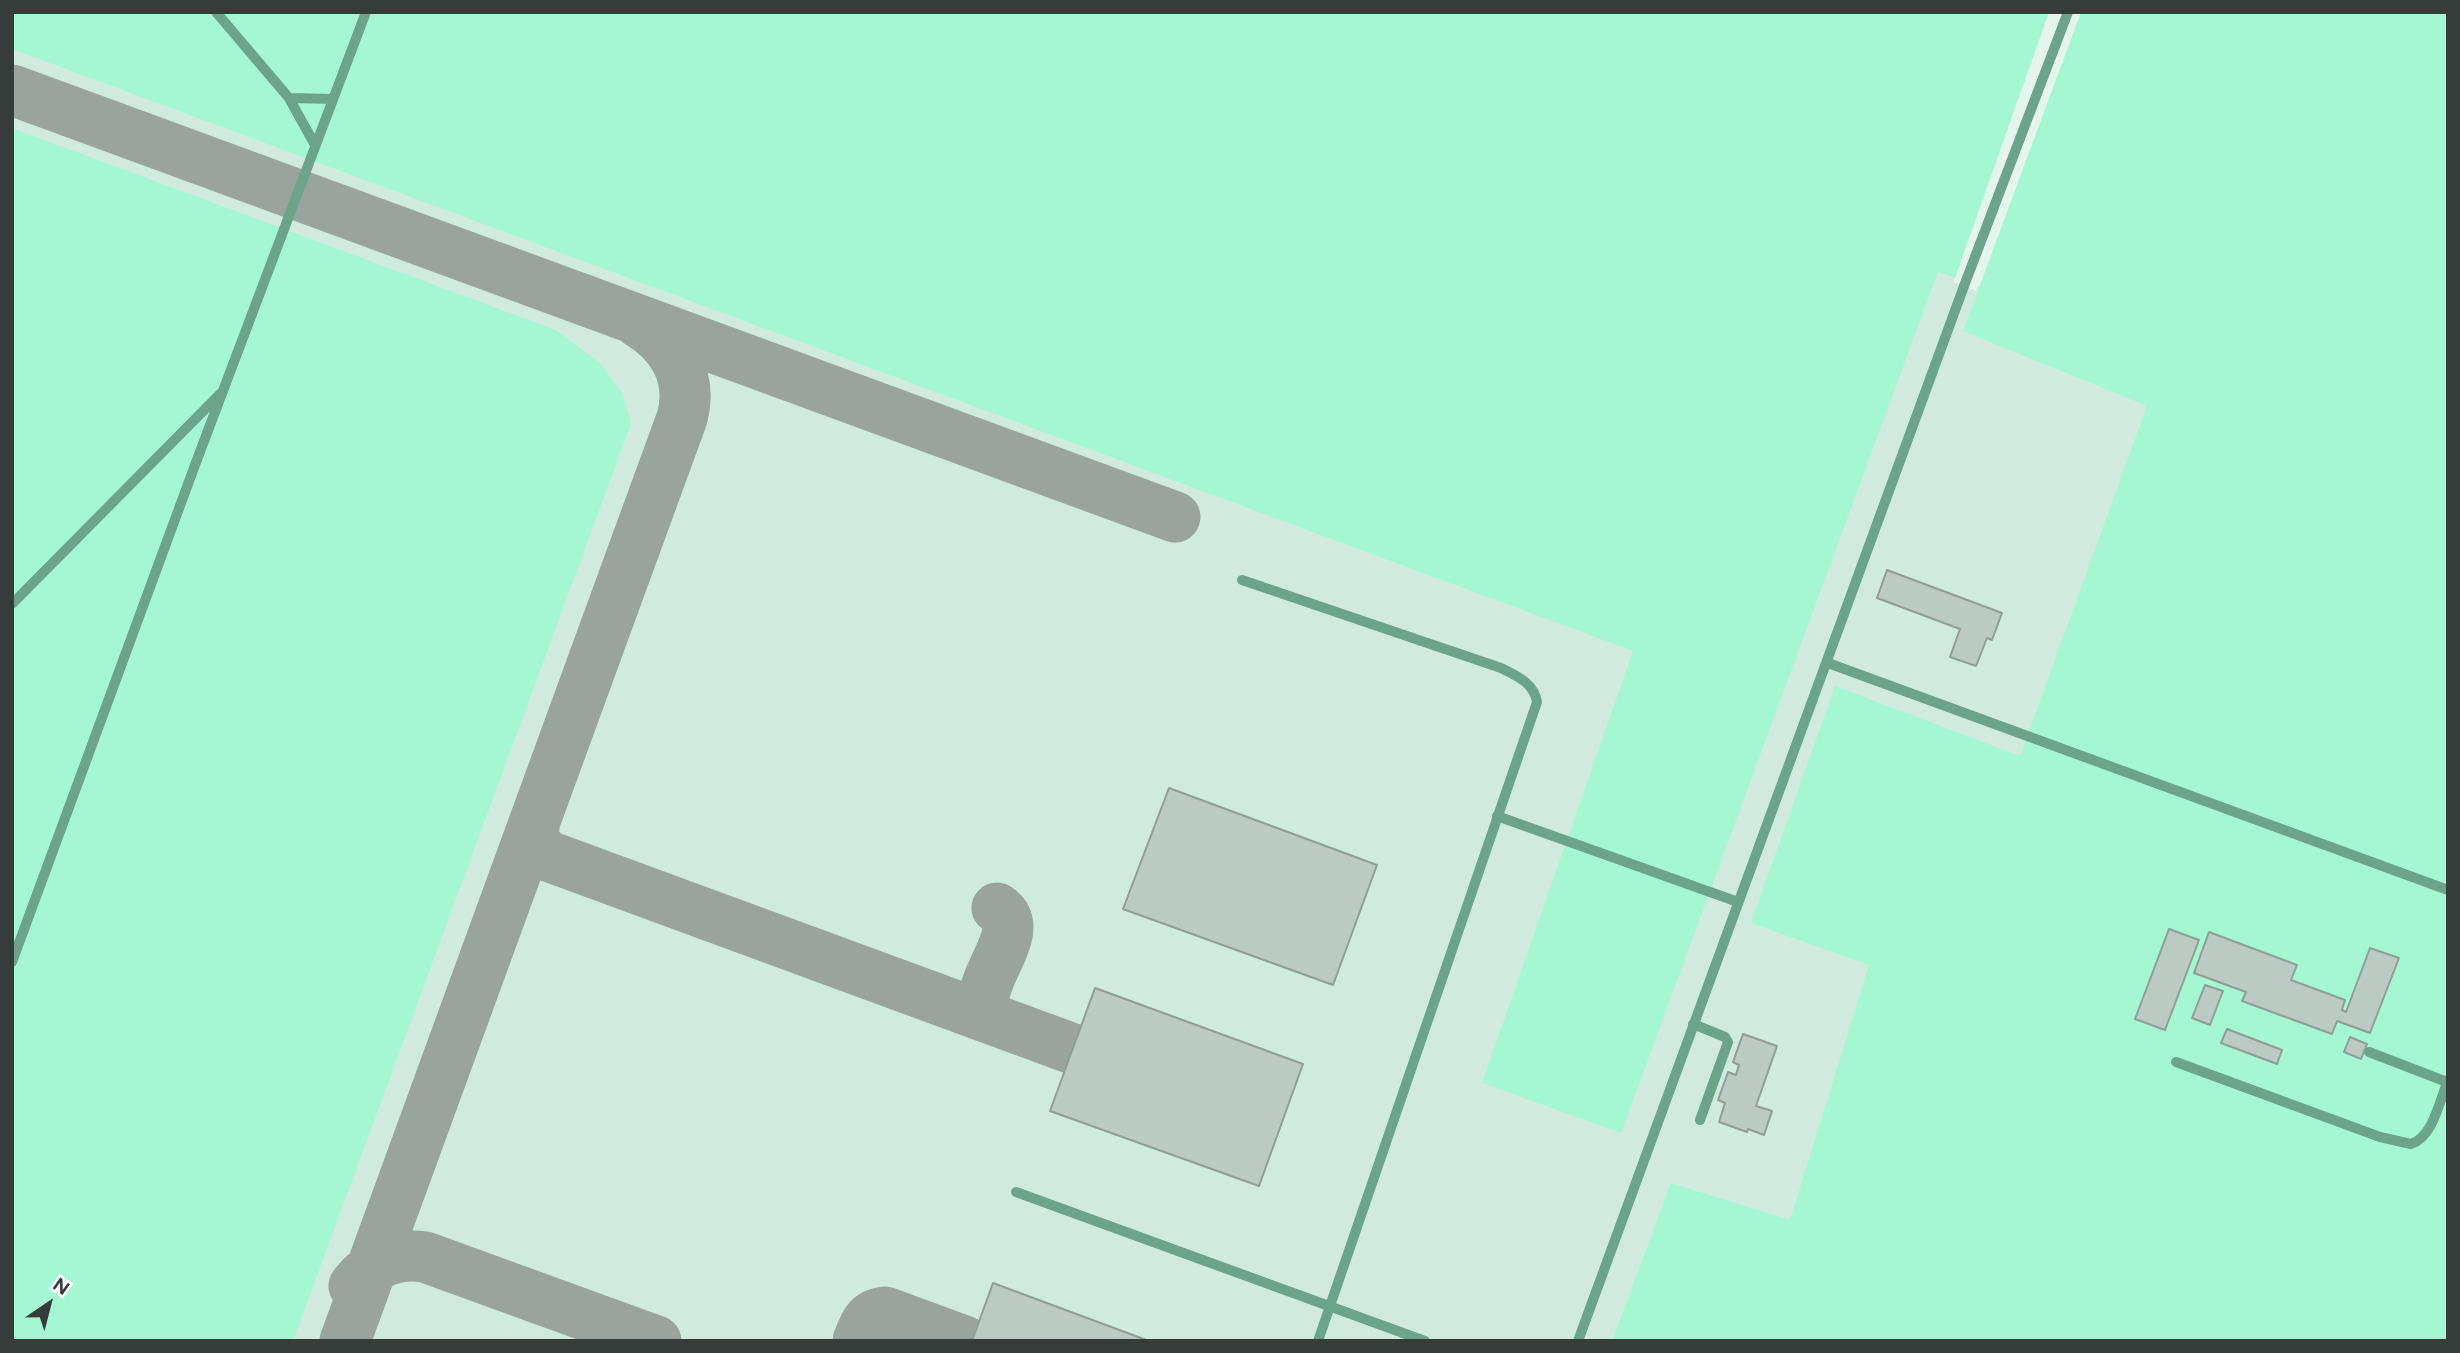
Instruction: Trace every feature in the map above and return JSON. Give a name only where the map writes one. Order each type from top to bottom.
[{"type":"lane","points":[[216,12],[289,98],[315,145]]},
{"type":"lane","points":[[12,962],[366,12]]},
{"type":"lane","points":[[1578,1341],[2068,12]]},
{"type":"lane","points":[[289,98],[333,99]]},
{"type":"lane","points":[[12,604],[223,390]]},
{"type":"lane","points":[[1242,580],[1501,668],[1529,685],[1535,694],[1536,702],[1318,1341]]},
{"type":"lane","points":[[1828,663],[2448,890]]},
{"type":"lane","points":[[1497,816],[1738,902]]},
{"type":"lane","points":[[1693,1024],[1725,1037],[1728,1042],[1700,1120]]},
{"type":"lane","points":[[2175,1062],[2380,1137],[2415,1144],[2426,1133],[2447,1081],[2369,1052]]},
{"type":"lane","points":[[1016,1192],[1425,1341]]},
{"type":"shaded area","points":[[12,12],[1898,257],[1955,278],[1953,282],[1976,291],[1978,286],[2287,400],[2448,1341],[12,1341]]},
{"type":"green space","points":[[12,12],[2049,12],[1955,278],[1938,272],[1621,1133],[1482,1083],[1633,651],[12,49]]},
{"type":"green space","points":[[2081,12],[2448,12],[2448,1341],[1612,1341],[1671,1183],[1790,1220],[1869,965],[1751,923],[1835,686],[2020,756],[2147,406],[1963,331]]},
{"type":"green space","points":[[12,128],[556,330],[600,363],[623,394],[631,424],[293,1341],[12,1341]]},
{"type":"building","points":[[1887,570],[2002,613],[1992,640],[1987,638],[1976,666],[1950,657],[1960,629],[1877,598]]},
{"type":"building","points":[[1169,788],[1377,865],[1333,985],[1123,909]]},
{"type":"building","points":[[2169,929],[2199,940],[2165,1030],[2135,1019]]},
{"type":"building","points":[[2209,932],[2297,965],[2291,980],[2345,1000],[2342,1010],[2346,1012],[2370,948],[2399,958],[2370,1033],[2337,1021],[2332,1034],[2242,1001],[2246,992],[2194,973]]},
{"type":"building","points":[[2205,985],[2223,991],[2210,1025],[2192,1018]]},
{"type":"building","points":[[1095,988],[1303,1064],[1259,1186],[1050,1111]]},
{"type":"building","points":[[2227,1029],[2282,1050],[2277,1064],[2221,1043]]},
{"type":"building","points":[[1743,1034],[1777,1046],[1756,1106],[1772,1111],[1764,1135],[1719,1122],[1725,1103],[1718,1100],[1728,1072],[1736,1075],[1739,1065],[1733,1062]]},
{"type":"building","points":[[2350,1037],[2367,1044],[2361,1059],[2344,1052]]},
{"type":"building","points":[[993,1283],[1149,1341],[972,1341]]},
{"type":"taxiway","points":[[12,90],[1175,517]]},
{"type":"taxiway","points":[[345,1341],[682,418],[685,389],[677,362],[661,340],[638,322]]},
{"type":"taxiway","points":[[535,821],[536,841],[548,856],[1073,1049]]},
{"type":"taxiway","points":[[996,1020],[986,1009],[984,995],[1008,933],[1006,919],[997,908]]},
{"type":"taxiway","points":[[354,1286],[368,1271],[385,1261],[425,1257],[656,1341]]},
{"type":"taxiway","points":[[858,1341],[870,1318],[885,1312],[964,1341]]}]
